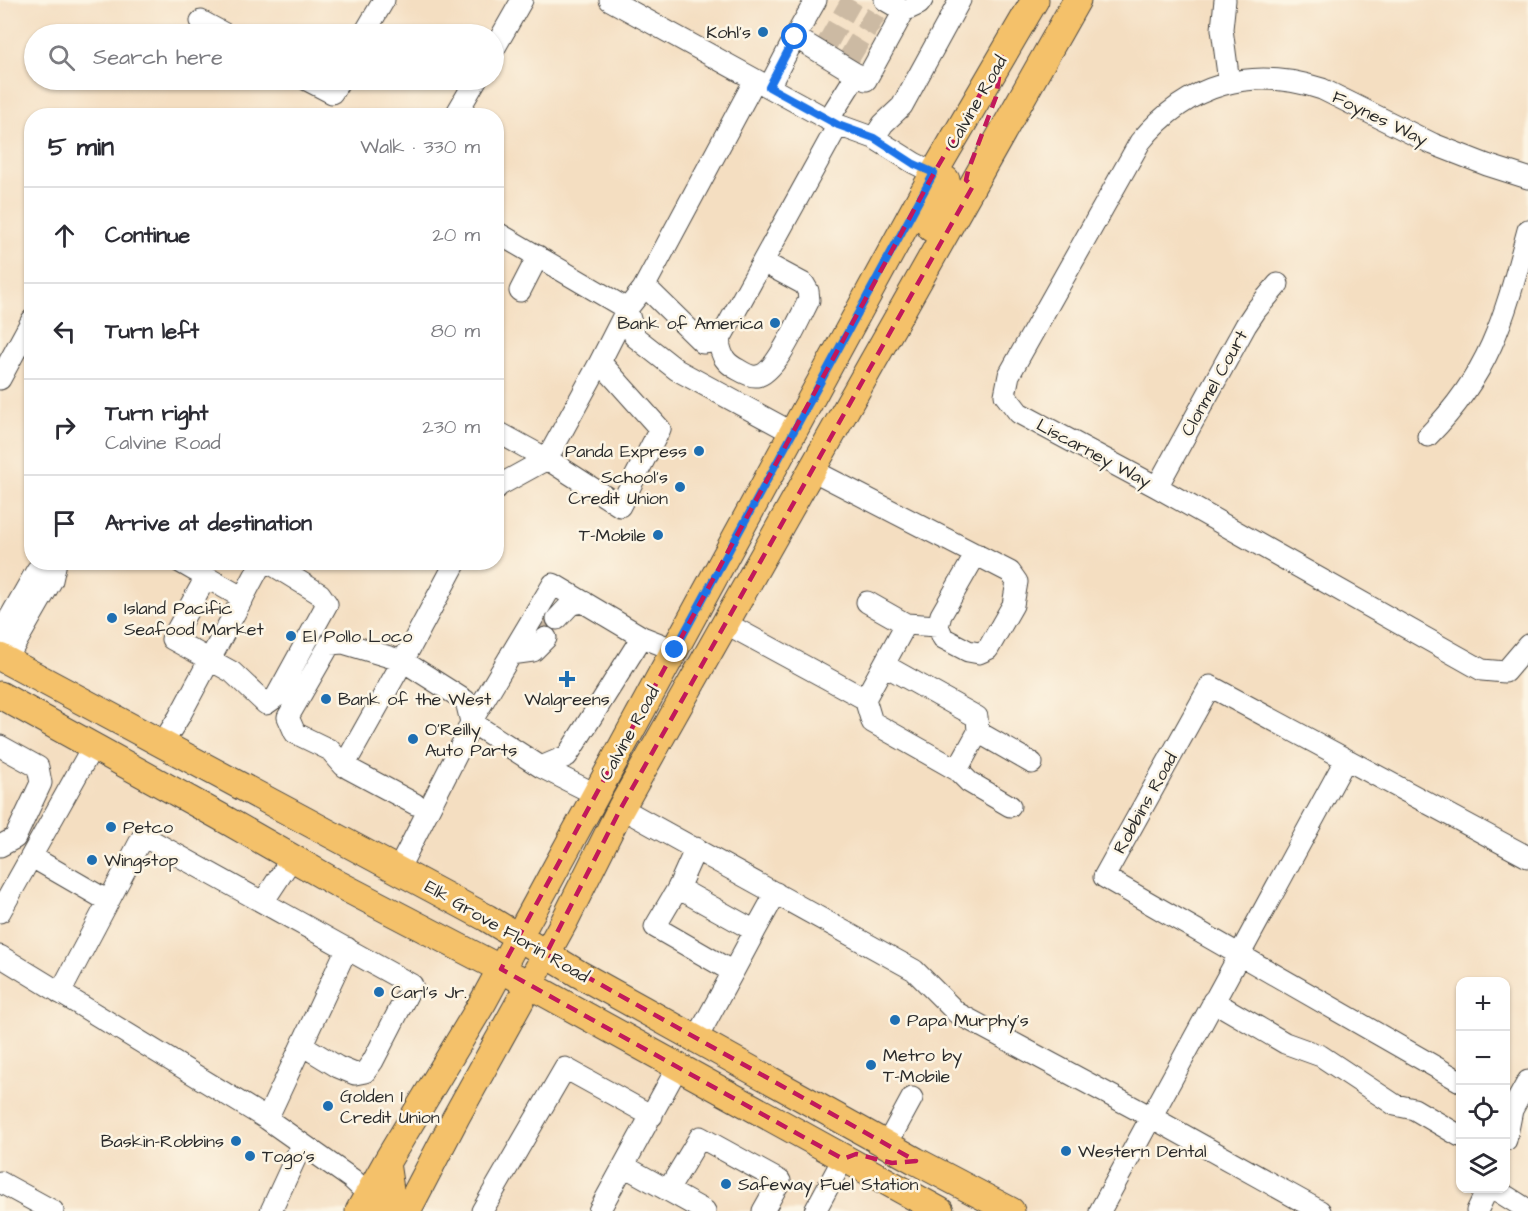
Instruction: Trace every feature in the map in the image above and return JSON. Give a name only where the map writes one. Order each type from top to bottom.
[{"type":"main road","name":"Calvine Road","points":[[394,1207],[386,1163],[483,1002],[934,173],[1035,0]]},
{"type":"main road","name":"Calvine Road","points":[[394,1207],[456,1117],[546,954],[621,808],[1077,0]]},
{"type":"main road","points":[[973,186],[967,180],[971,157],[996,97],[1002,57]]},
{"type":"main road","points":[[914,289],[925,241],[948,187],[946,180],[934,173]]},
{"type":"main road","points":[[765,553],[770,519],[802,455],[800,444],[793,433]]},
{"type":"main road","name":"Elk Grove Florin Road","points":[[2,651],[162,744],[391,866],[916,1161],[1011,1211]]},
{"type":"main road","name":"Elk Grove Florin Road","points":[[0,695],[350,890],[501,969],[940,1211]]},
{"type":"main road","points":[[843,1159],[856,1154],[868,1155],[892,1163],[916,1161]]},
{"type":"street","points":[[370,24],[384,0]]},
{"type":"street","points":[[504,32],[522,0]]},
{"type":"street","points":[[610,0],[833,122],[874,138],[914,164],[934,173]]},
{"type":"street","points":[[504,483],[547,459],[627,309],[643,289],[762,83],[795,37],[816,0]]},
{"type":"street","points":[[874,138],[883,124],[902,106],[960,0]]},
{"type":"street","points":[[1225,0],[1222,38],[1228,82]]},
{"type":"street","points":[[795,37],[824,48],[866,80],[913,6],[882,2]]},
{"type":"street","points":[[201,21],[207,24]]},
{"type":"street","points":[[763,262],[804,284],[809,300],[779,356],[768,371],[756,376],[732,367],[722,357],[719,341],[763,262],[833,122],[850,66]]},
{"type":"street","name":"Foynes Way","points":[[1228,82],[1267,78],[1304,83],[1322,89],[1432,144],[1528,178]]},
{"type":"street","name":"Liscarney Way","points":[[1228,82],[1189,98],[1166,114],[1140,142],[1010,375],[1005,395],[1019,413],[1157,487],[1482,670],[1505,672],[1528,645]]},
{"type":"street","points":[[460,108],[470,90]]},
{"type":"street","points":[[1428,436],[1463,396],[1490,350],[1506,311],[1528,230]]},
{"type":"street","points":[[504,237],[627,309],[635,337],[678,370],[793,433]]},
{"type":"street","points":[[520,291],[538,256]]},
{"type":"street","name":"Clonmel Court","points":[[1157,487],[1246,325],[1256,309],[1278,284]]},
{"type":"street","points":[[643,289],[652,293],[703,343],[719,341]]},
{"type":"street","points":[[0,379],[24,335]]},
{"type":"street","points":[[504,435],[547,459],[620,506],[660,429],[600,362]]},
{"type":"street","points":[[812,470],[976,554],[1010,572],[1017,582],[1013,605],[988,650],[979,653],[968,651],[943,638],[938,626],[941,615],[976,554]]},
{"type":"street","points":[[2,651],[37,570]]},
{"type":"street","points":[[2,651],[52,580],[54,570]]},
{"type":"street","points":[[194,570],[243,598]]},
{"type":"street","points":[[162,744],[211,660],[258,570]]},
{"type":"street","points":[[206,577],[172,639],[232,672],[266,704],[276,697],[327,604],[320,594],[280,570]]},
{"type":"street","points":[[344,766],[452,570]]},
{"type":"street","points":[[391,866],[463,742],[471,722],[553,584],[579,599],[639,642],[671,658]]},
{"type":"street","points":[[554,617],[579,599]]},
{"type":"street","points":[[867,602],[906,624],[938,626]]},
{"type":"street","points":[[725,623],[865,699],[872,722],[957,770],[969,782],[1010,806]]},
{"type":"street","points":[[865,699],[906,624]]},
{"type":"street","points":[[514,650],[542,636]]},
{"type":"street","points":[[541,767],[567,756],[639,642]]},
{"type":"street","points":[[415,804],[344,766],[330,750],[295,733],[288,717],[330,645],[343,643],[403,661],[466,701],[471,722],[541,767],[595,794]]},
{"type":"street","points":[[884,665],[977,717],[978,732],[957,770]]},
{"type":"street","name":"Robbins Road","points":[[1456,1078],[1104,877],[1210,686],[1528,857]]},
{"type":"street","points":[[391,866],[415,804],[457,730],[471,722]]},
{"type":"street","points":[[978,732],[1032,763]]},
{"type":"street","points":[[0,746],[38,767],[41,783],[15,838],[0,846]]},
{"type":"street","points":[[0,912],[9,876],[32,856],[93,746]]},
{"type":"street","points":[[1100,1211],[1346,759]]},
{"type":"street","points":[[621,808],[914,970],[957,1013],[1009,1050],[1049,1071],[1151,1117],[1320,1211]]},
{"type":"street","points":[[60,993],[143,836],[412,986],[365,1072],[355,1074],[302,1045]]},
{"type":"street","points":[[696,848],[678,888],[655,927],[733,972]]},
{"type":"street","points":[[32,856],[108,901]]},
{"type":"street","points":[[263,902],[292,858]]},
{"type":"street","points":[[678,888],[755,931]]},
{"type":"street","points":[[697,1038],[776,893]]},
{"type":"street","points":[[267,1119],[347,948]]},
{"type":"street","points":[[0,956],[267,1119],[394,1207]]},
{"type":"street","points":[[1213,1001],[1285,1043],[1322,1056],[1395,1105],[1414,1109],[1456,1133]]},
{"type":"street","points":[[482,1211],[566,1068],[652,1116]]},
{"type":"street","points":[[599,1211],[677,1068]]},
{"type":"street","points":[[1510,1107],[1528,1081]]},
{"type":"street","points":[[886,1144],[912,1098]]},
{"type":"street","points":[[668,1190],[700,1137],[780,1181],[763,1211]]},
{"type":"street","points":[[271,1211],[302,1144]]},
{"type":"street","points":[[815,1211],[843,1159]]},
{"type":"street","points":[[624,1166],[705,1211]]},
{"type":"street","points":[[0,1182],[53,1211]]},
{"type":"street","points":[[1477,1211],[1488,1193]]},
{"type":"street","points":[[1499,1193],[1528,1210]]},
{"type":"highlighted area","points":[[1002,57],[996,97],[968,171],[966,180],[973,186],[621,808],[546,954],[916,1161],[892,1163],[856,1154],[843,1159],[501,969],[934,173]]},
{"type":"tunnel","points":[[827,44],[852,0]]},
{"type":"tunnel","points":[[849,58],[880,7]]},
{"type":"tunnel","points":[[539,634],[550,615]]},
{"type":"place","name":"Kohl's","points":[[763,32]]},
{"type":"place","name":"Bank of America","points":[[775,323]]},
{"type":"place","name":"Panda Express","points":[[699,451]]},
{"type":"place","name":"School's Credit Union","points":[[680,487]]},
{"type":"place","name":"T-Mobile","points":[[658,535]]},
{"type":"place","name":"Island Pacific Seafood Market","points":[[112,618]]},
{"type":"place","name":"El Pollo Loco","points":[[291,636]]},
{"type":"place","name":"Walgreens","points":[[567,679]]},
{"type":"place","name":"Bank of the West","points":[[326,699]]},
{"type":"place","name":"O'Reilly Auto Parts","points":[[413,739]]},
{"type":"place","name":"Petco","points":[[111,827]]},
{"type":"place","name":"Wingstop","points":[[92,860]]},
{"type":"place","name":"Carl's Jr.","points":[[379,992]]},
{"type":"place","name":"Papa Murphy's","points":[[895,1020]]},
{"type":"place","name":"Metro by T-Mobile","points":[[871,1065]]},
{"type":"place","name":"Golden 1 Credit Union","points":[[328,1106]]},
{"type":"place","name":"Baskin-Robbins","points":[[236,1141]]},
{"type":"place","name":"Western Dental","points":[[1066,1151]]},
{"type":"place","name":"Togo's","points":[[250,1156]]},
{"type":"place","name":"Safeway Fuel Station","points":[[726,1184]]},
{"type":"route","points":[[675,650],[934,173],[914,164],[874,138],[838,125],[769,87],[795,37]]}]
